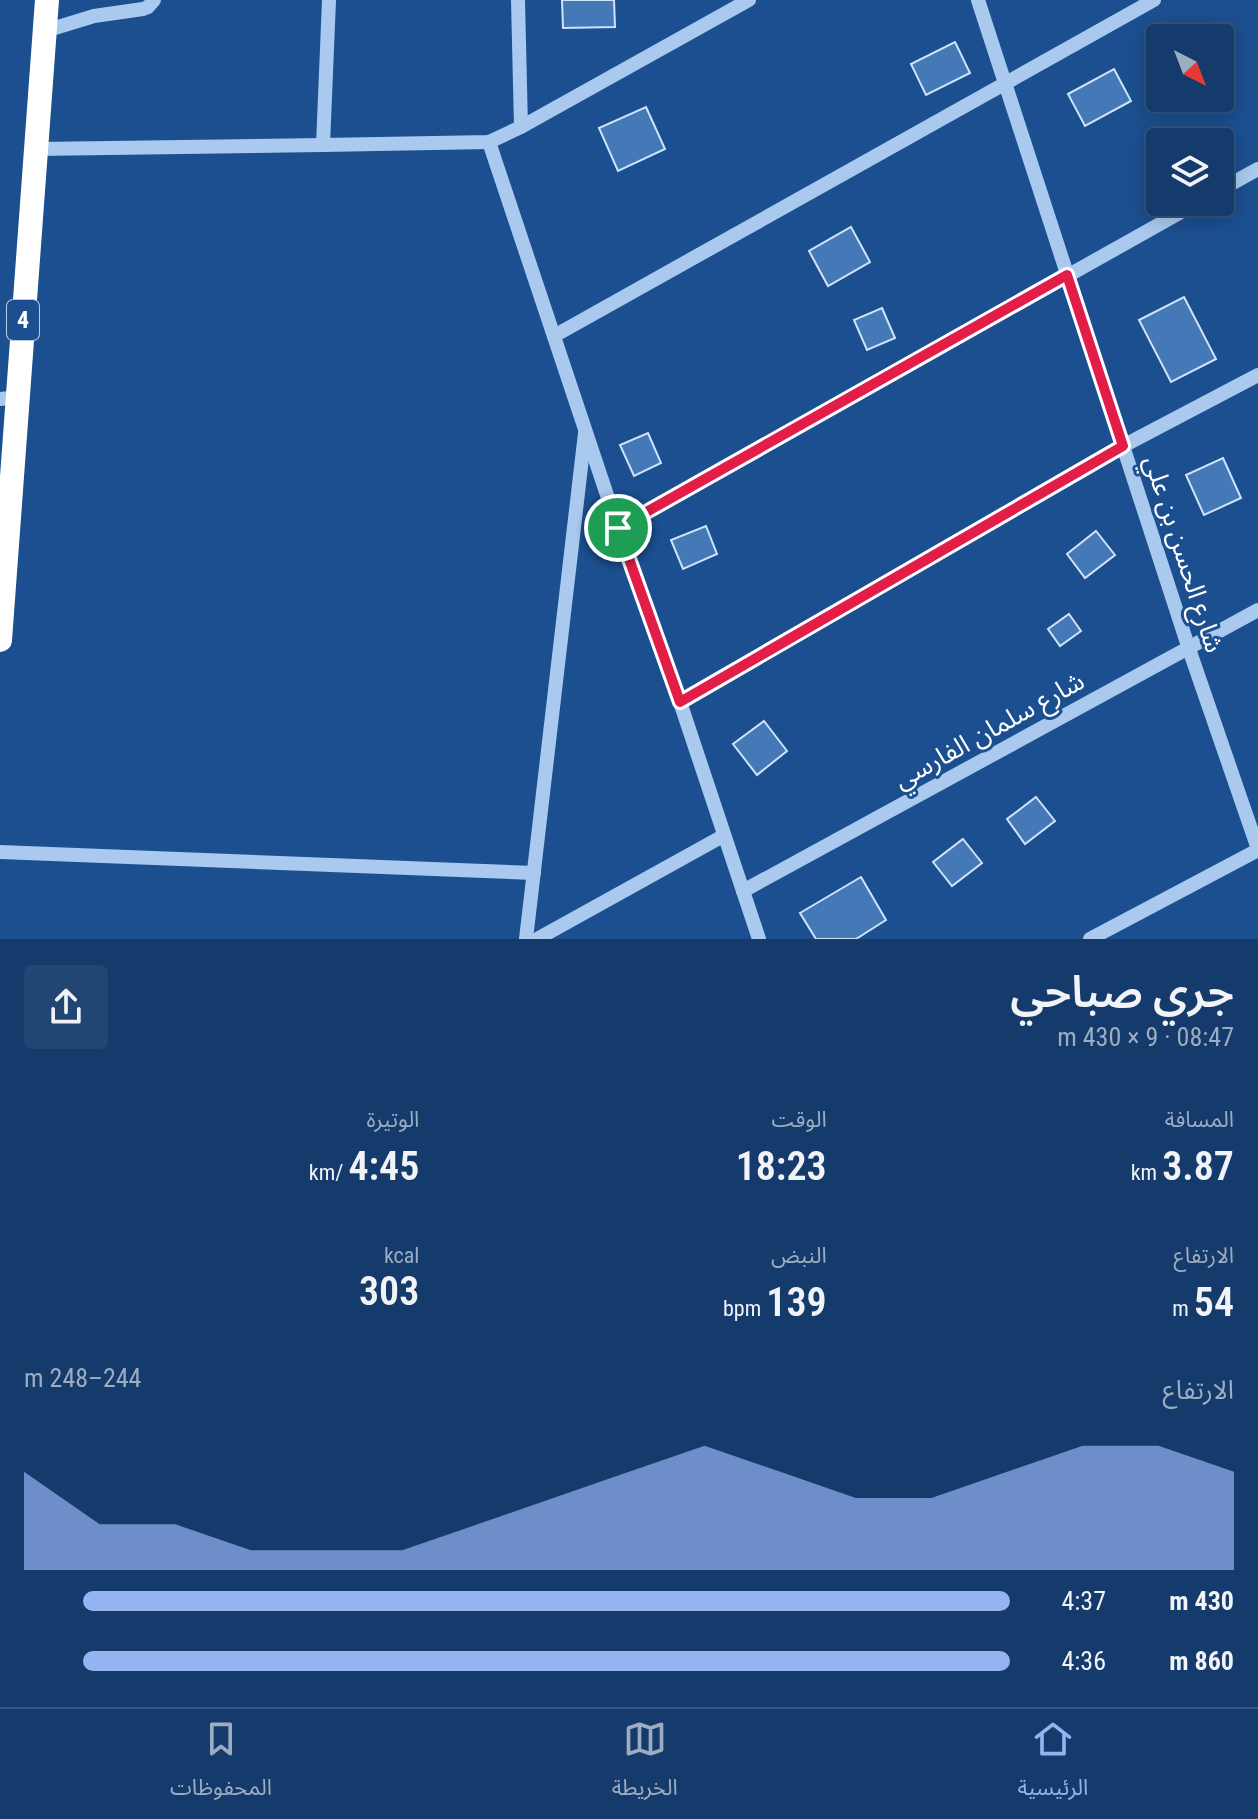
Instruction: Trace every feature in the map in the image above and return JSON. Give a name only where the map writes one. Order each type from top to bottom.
[{"type":"highway","name":"4","points":[[0,640],[9,398],[36,149],[47,0]]},
{"type":"street","points":[[45,31],[94,16],[143,9],[154,0]]},
{"type":"street","points":[[323,145],[329,0]]},
{"type":"street","points":[[518,0],[521,127]]},
{"type":"street","points":[[36,149],[489,142],[749,0]]},
{"type":"street","name":"شارع الحسن بن علي","points":[[978,0],[1189,649],[1258,849]]},
{"type":"street","points":[[554,336],[1154,0]]},
{"type":"street","points":[[489,142],[585,433],[759,939]]},
{"type":"street","points":[[1234,182],[1258,169]]},
{"type":"street","points":[[618,528],[1174,216]]},
{"type":"street","points":[[680,702],[1123,446],[1258,375]]},
{"type":"street","points":[[526,939],[585,433]]},
{"type":"street","name":"شارع سلمان الفارسي","points":[[743,891],[1258,610]]},
{"type":"street","points":[[537,939],[723,836]]},
{"type":"street","points":[[1090,939],[1258,849]]},
{"type":"street","points":[[0,852],[534,873]]},
{"type":"building","points":[[562,0],[614,0],[615,27],[563,28]]},
{"type":"building","points":[[955,42],[970,73],[926,95],[911,64]]},
{"type":"building","points":[[1114,69],[1131,101],[1085,126],[1068,94]]},
{"type":"building","points":[[646,107],[665,149],[618,171],[599,128]]},
{"type":"building","points":[[851,227],[870,262],[828,286],[809,251]]},
{"type":"building","points":[[1184,297],[1216,359],[1171,382],[1139,320]]},
{"type":"building","points":[[882,308],[895,338],[867,350],[854,320]]},
{"type":"building","points":[[648,433],[661,463],[634,476],[620,445]]},
{"type":"building","points":[[1223,458],[1241,498],[1204,515],[1186,475]]},
{"type":"building","points":[[706,526],[717,554],[683,569],[671,540]]},
{"type":"building","points":[[1096,531],[1115,555],[1085,578],[1067,554]]},
{"type":"building","points":[[1069,614],[1081,631],[1060,646],[1048,629]]},
{"type":"building","points":[[764,721],[787,751],[757,775],[733,744]]},
{"type":"building","points":[[1036,797],[1055,821],[1025,844],[1007,819]]},
{"type":"building","points":[[963,839],[982,863],[952,886],[933,862]]},
{"type":"building","points":[[861,877],[886,920],[856,939],[816,939],[800,913]]},
{"type":"route","points":[[1067,275],[1123,446],[680,702],[618,528],[978,326],[1067,275]]}]
